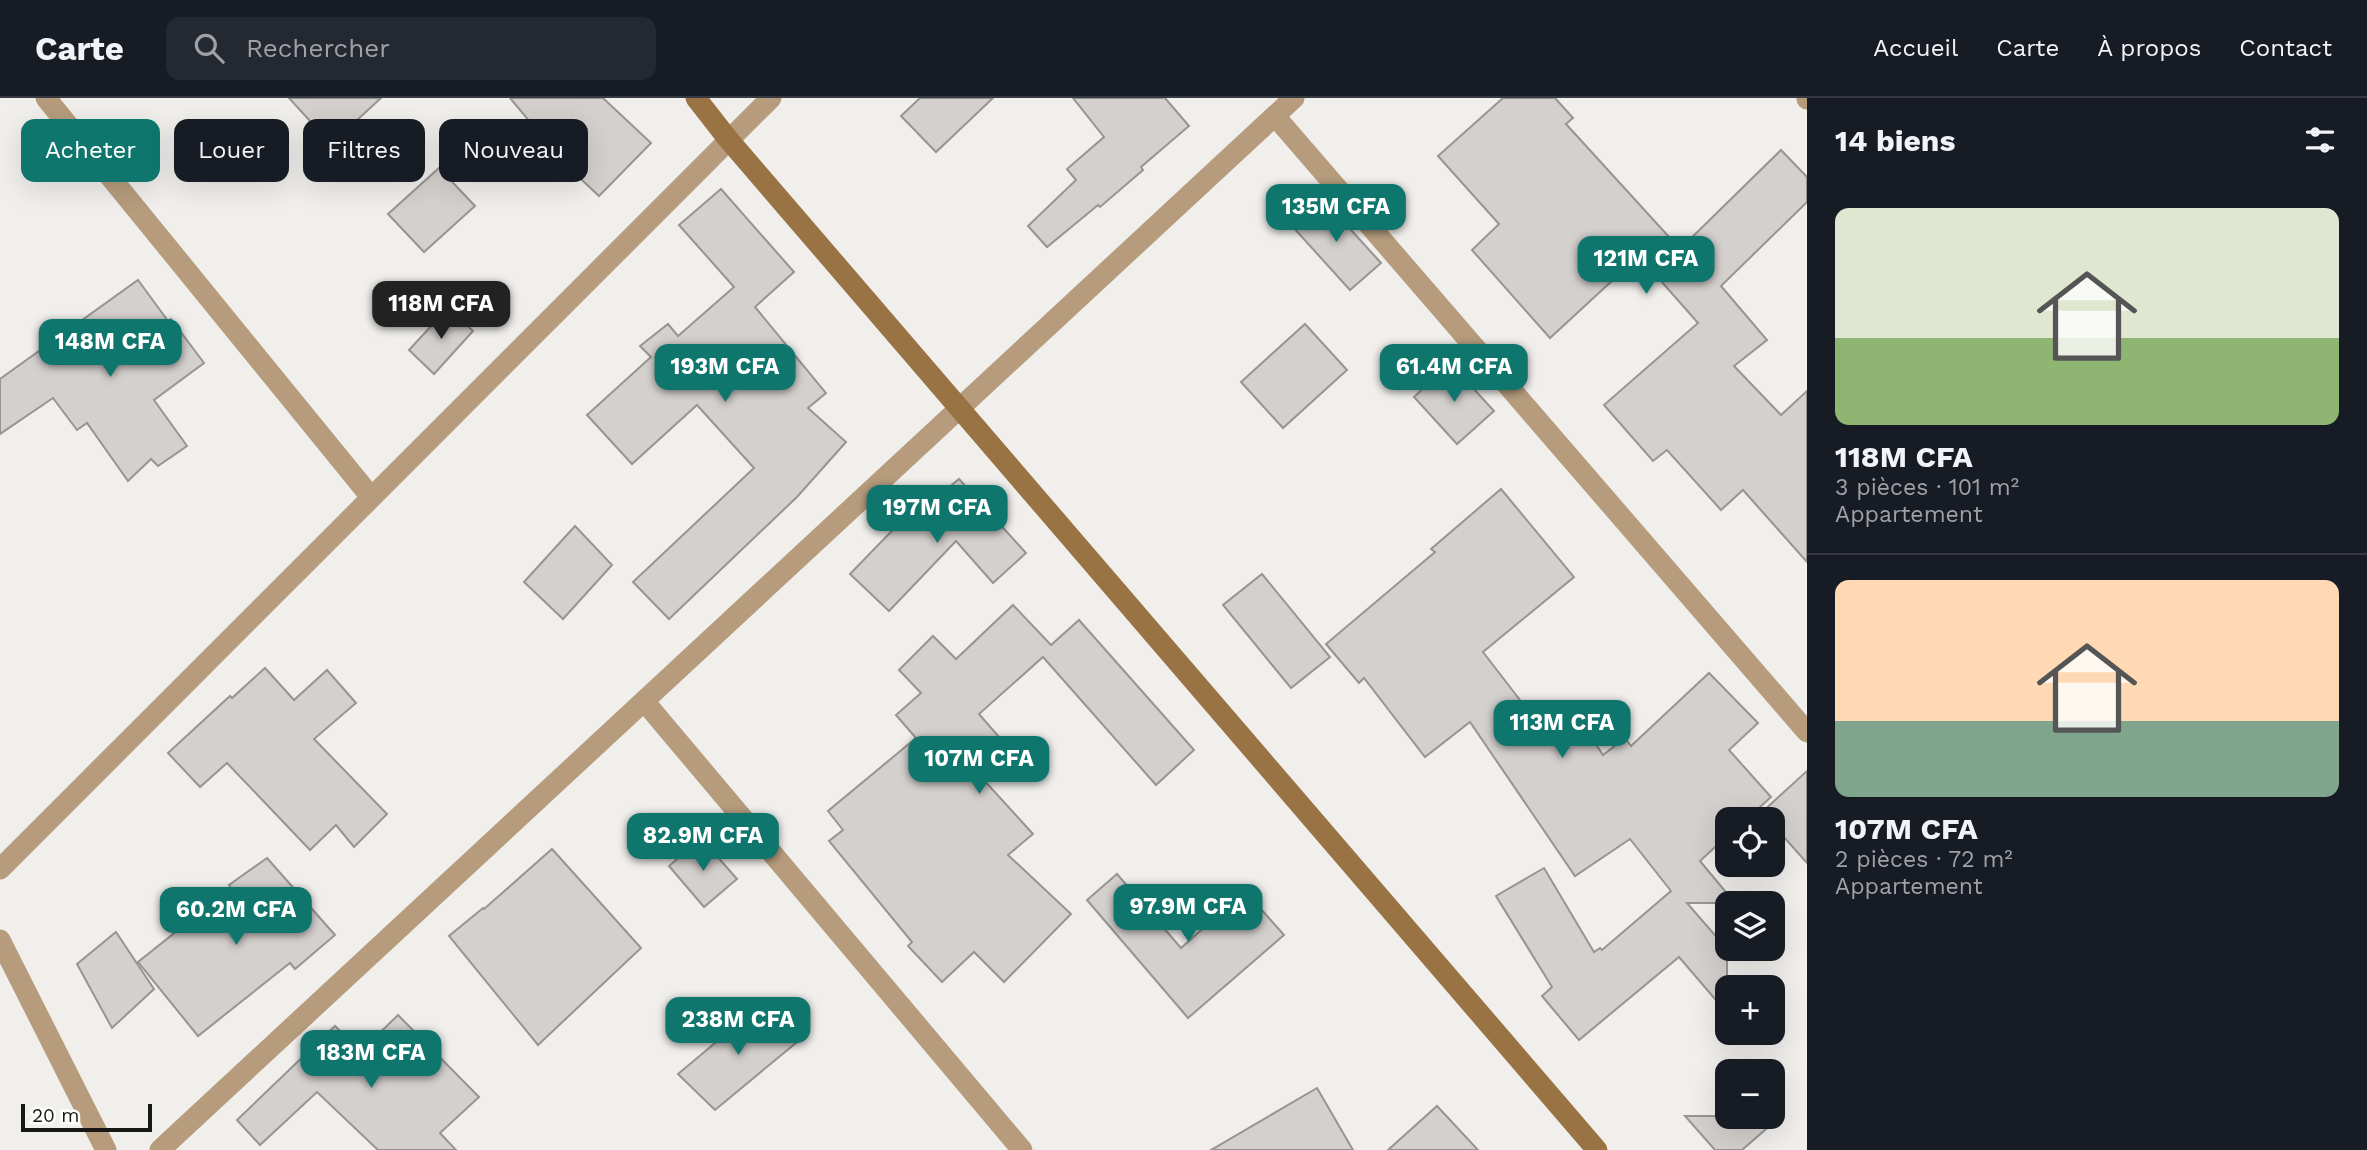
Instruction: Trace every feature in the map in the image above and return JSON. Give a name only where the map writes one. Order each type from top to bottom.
[{"type":"street","points":[[46,98],[371,497]]},
{"type":"street","points":[[696,98],[728,139],[1597,1150]]},
{"type":"street","points":[[0,869],[771,98]]},
{"type":"street","points":[[160,1150],[1294,98]]},
{"type":"street","points":[[1275,116],[1807,733]]},
{"type":"street","points":[[644,701],[1022,1150]]},
{"type":"street","points":[[0,940],[106,1150]]},
{"type":"building","points":[[289,98],[381,98],[358,119],[308,119]]},
{"type":"building","points":[[510,98],[603,98],[651,143],[599,196],[584,182],[588,182],[588,119],[528,119]]},
{"type":"building","points":[[920,98],[993,98],[936,152],[901,116]]},
{"type":"building","points":[[1073,98],[1165,98],[1189,126],[1100,207],[1098,205],[1047,247],[1028,226],[1076,180],[1067,169],[1104,137]]},
{"type":"building","points":[[1503,98],[1555,98],[1573,118],[1566,124],[1680,249],[1781,150],[1807,177],[1807,202],[1721,286],[1767,340],[1734,366],[1781,415],[1807,391],[1807,562],[1743,490],[1721,510],[1667,450],[1653,461],[1604,405],[1698,323],[1639,256],[1550,338],[1472,250],[1499,224],[1438,156]]},
{"type":"building","points":[[439,168],[439,182],[452,182],[475,206],[424,252],[388,214]]},
{"type":"building","points":[[721,189],[794,272],[755,307],[826,393],[808,408],[846,442],[797,497],[669,619],[633,582],[754,468],[697,405],[632,464],[587,415],[651,357],[640,346],[668,324],[678,336],[734,287],[679,225]]},
{"type":"building","points":[[1323,199],[1381,263],[1350,290],[1292,226]]},
{"type":"building","points":[[138,280],[204,363],[154,400],[187,446],[158,466],[151,459],[128,481],[87,423],[77,430],[53,398],[0,434],[0,379]]},
{"type":"building","points":[[448,308],[473,331],[434,374],[409,350]]},
{"type":"building","points":[[1305,324],[1347,370],[1283,428],[1241,382]]},
{"type":"building","points":[[1450,363],[1494,411],[1457,444],[1414,397]]},
{"type":"building","points":[[959,479],[1026,553],[993,583],[956,541],[889,611],[850,574],[916,506],[921,511]]},
{"type":"building","points":[[1501,489],[1574,577],[1483,652],[1540,726],[1570,705],[1603,755],[1625,738],[1631,746],[1709,673],[1758,723],[1729,750],[1771,797],[1760,807],[1715,807],[1715,847],[1700,861],[1725,891],[1715,891],[1715,903],[1687,903],[1715,935],[1715,961],[1727,961],[1727,975],[1715,975],[1715,999],[1679,957],[1579,1040],[1542,996],[1552,987],[1496,896],[1544,868],[1594,952],[1600,948],[1602,950],[1671,891],[1630,839],[1575,876],[1470,722],[1425,757],[1364,678],[1359,683],[1326,644],[1435,552],[1431,549]]},
{"type":"building","points":[[575,526],[612,565],[563,619],[524,582]]},
{"type":"building","points":[[1262,574],[1330,657],[1291,688],[1223,605]]},
{"type":"building","points":[[1013,605],[1051,645],[1079,620],[1194,750],[1156,785],[1043,657],[979,714],[1012,752],[982,778],[1033,834],[1008,855],[1071,914],[1004,982],[974,952],[942,982],[908,946],[912,942],[829,841],[843,830],[828,811],[916,738],[896,715],[921,693],[899,670],[933,636],[956,659]]},
{"type":"building","points":[[265,668],[294,700],[327,670],[356,703],[314,739],[387,814],[354,847],[336,825],[310,850],[227,763],[200,787],[168,753]]},
{"type":"building","points":[[1807,771],[1807,863],[1785,838],[1785,807],[1767,807]]},
{"type":"building","points":[[701,838],[737,879],[704,907],[669,866]]},
{"type":"building","points":[[552,849],[641,948],[538,1045],[449,936]]},
{"type":"building","points":[[267,858],[335,935],[295,969],[290,963],[198,1036],[138,962],[231,888],[229,885]]},
{"type":"building","points":[[1117,874],[1181,948],[1245,891],[1284,935],[1188,1018],[1087,900]]},
{"type":"building","points":[[116,932],[154,989],[112,1028],[77,964]]},
{"type":"building","points":[[764,1002],[797,1042],[715,1110],[678,1074]]},
{"type":"building","points":[[398,1015],[479,1097],[440,1133],[456,1150],[378,1150],[317,1092],[260,1145],[237,1120],[335,1026],[361,1051]]},
{"type":"building","points":[[1317,1088],[1353,1150],[1211,1150]]},
{"type":"building","points":[[1437,1106],[1478,1150],[1388,1150]]},
{"type":"building","points":[[1685,1116],[1715,1116],[1715,1129],[1766,1129],[1742,1150],[1715,1150]]}]
